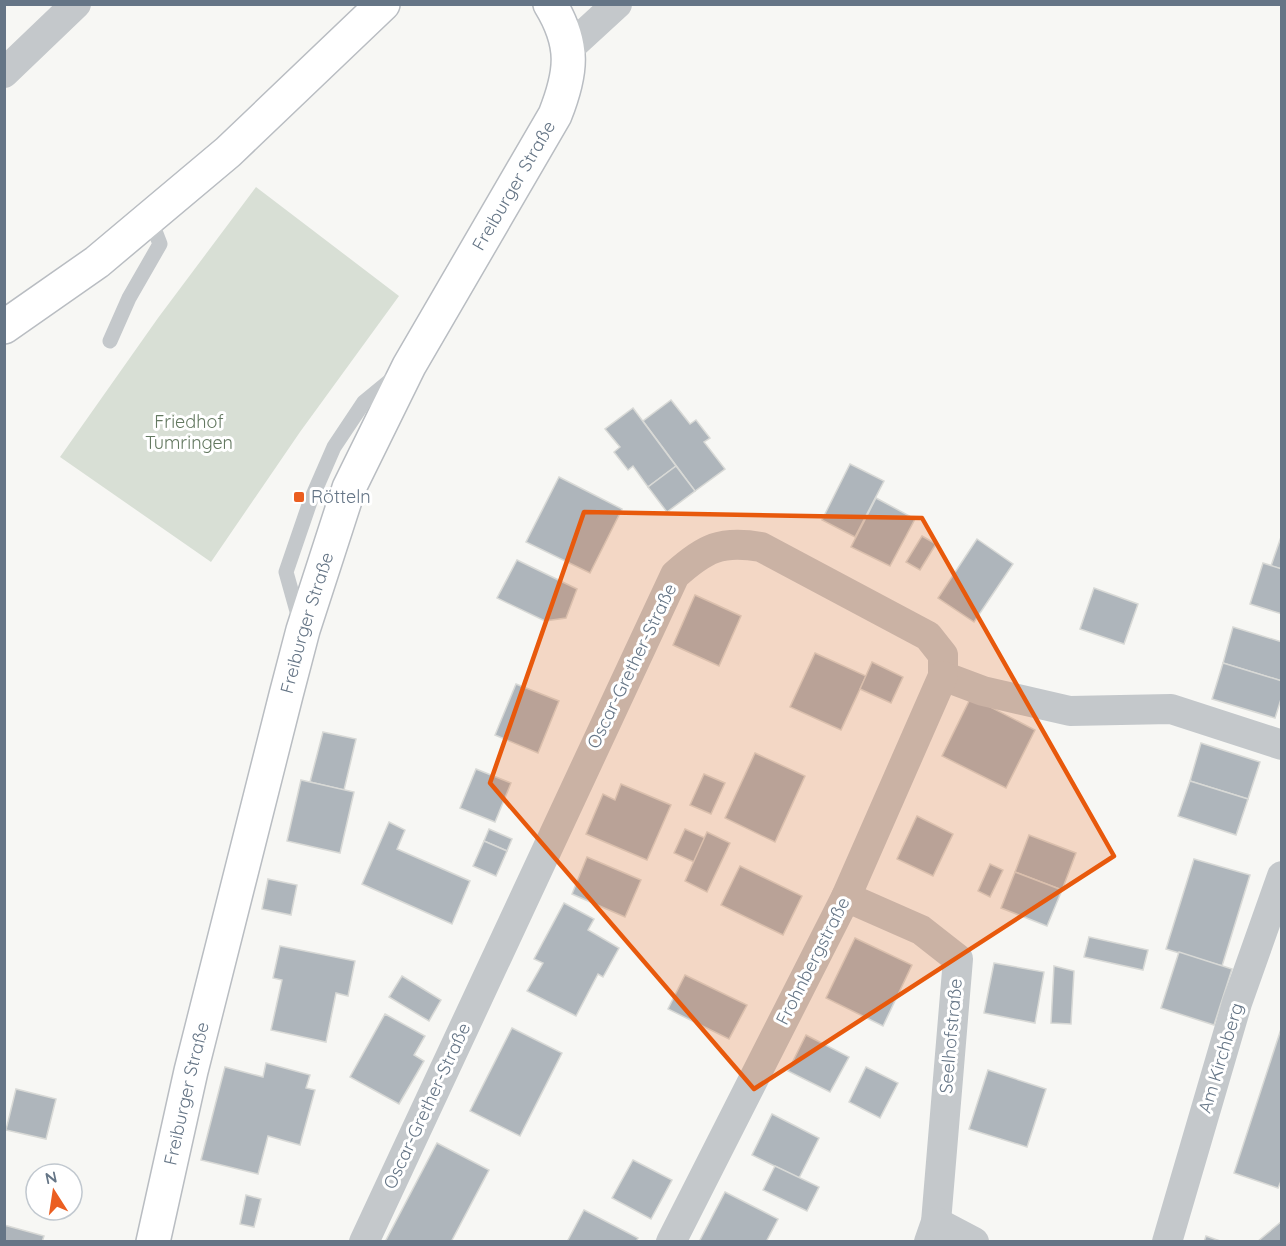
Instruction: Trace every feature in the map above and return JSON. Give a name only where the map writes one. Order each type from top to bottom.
[{"type":"street","points":[[4,73],[76,4]]},
{"type":"street","points":[[4,327],[97,262],[228,152],[383,4]]},
{"type":"street","name":"Freiburger Straße","points":[[153,1242],[191,1071],[303,630],[349,488],[408,366],[555,115],[567,83],[568,49],[559,20],[550,4]]},
{"type":"street","points":[[568,49],[617,4]]},
{"type":"street","name":"Oscar-Grether-Straße","points":[[364,1242],[675,575],[691,561],[723,544],[737,543],[761,547],[928,636],[943,655],[944,676]]},
{"type":"street","points":[[944,676],[983,691],[1070,711],[1171,710],[1281,745]]},
{"type":"street","name":"Frohnbergstraße","points":[[670,1242],[846,897],[944,676]]},
{"type":"street","name":"Am Kirchberg","points":[[1167,1242],[1237,1003],[1274,905],[1281,876]]},
{"type":"street","name":"Seelhofstraße","points":[[846,897],[921,930],[958,959],[933,1232]]},
{"type":"street","points":[[933,1232],[974,1242]]},
{"type":"lane","points":[[110,341],[129,298],[160,244],[150,218]]},
{"type":"highlighted area","points":[[584,512],[922,518],[1114,856],[754,1089],[490,783]]},
{"type":"green space","name":"Friedhof Tumringen","points":[[256,187],[399,296],[300,432],[211,562],[60,457],[158,318]]},
{"type":"building","points":[[671,400],[690,424],[696,420],[710,438],[704,442],[725,469],[695,491],[643,421]]},
{"type":"building","points":[[633,408],[676,466],[648,487],[633,466],[628,470],[614,452],[620,447],[605,429]]},
{"type":"building","points":[[850,464],[884,481],[855,537],[822,520]]},
{"type":"building","points":[[676,466],[695,491],[667,512],[648,487]]},
{"type":"building","points":[[559,477],[622,509],[590,573],[526,542]]},
{"type":"building","points":[[876,498],[915,519],[890,566],[851,547]]},
{"type":"building","points":[[1282,534],[1282,569],[1271,566]]},
{"type":"building","points":[[922,536],[936,544],[920,570],[906,562]]},
{"type":"building","points":[[977,539],[1013,564],[974,622],[938,598]]},
{"type":"building","points":[[517,560],[577,589],[566,618],[545,621],[497,598]]},
{"type":"building","points":[[1263,563],[1282,569],[1282,614],[1250,604]]},
{"type":"building","points":[[1094,588],[1138,604],[1124,644],[1080,629]]},
{"type":"building","points":[[695,595],[741,616],[719,666],[673,645]]},
{"type":"building","points":[[1233,627],[1282,642],[1282,681],[1223,663]]},
{"type":"building","points":[[815,653],[866,676],[841,730],[790,707]]},
{"type":"building","points":[[872,662],[903,677],[891,703],[860,689]]},
{"type":"building","points":[[1223,663],[1282,681],[1282,696],[1275,718],[1212,699]]},
{"type":"building","points":[[516,684],[559,701],[538,753],[495,735]]},
{"type":"building","points":[[971,697],[1035,730],[1006,788],[942,756]]},
{"type":"building","points":[[323,732],[356,739],[344,790],[310,782]]},
{"type":"building","points":[[1201,743],[1260,762],[1248,799],[1190,781]]},
{"type":"building","points":[[755,753],[805,776],[775,842],[725,818]]},
{"type":"building","points":[[476,769],[511,783],[495,822],[460,808]]},
{"type":"building","points":[[704,774],[725,783],[711,814],[690,805]]},
{"type":"building","points":[[301,780],[354,792],[340,853],[287,841]]},
{"type":"building","points":[[1190,781],[1248,799],[1236,835],[1178,816]]},
{"type":"building","points":[[621,784],[671,805],[647,860],[586,834],[603,794],[615,800]]},
{"type":"building","points":[[917,816],[953,834],[933,876],[897,859]]},
{"type":"building","points":[[389,822],[405,830],[397,849],[470,881],[452,924],[362,884]]},
{"type":"building","points":[[489,829],[512,839],[507,851],[484,841]]},
{"type":"building","points":[[685,829],[705,838],[694,862],[674,853]]},
{"type":"building","points":[[707,832],[730,843],[707,892],[685,881]]},
{"type":"building","points":[[1029,835],[1076,853],[1062,890],[1015,872]]},
{"type":"building","points":[[484,841],[507,851],[496,876],[473,866]]},
{"type":"building","points":[[587,857],[641,880],[625,917],[572,894]]},
{"type":"building","points":[[1194,859],[1250,875],[1222,966],[1166,949]]},
{"type":"building","points":[[990,864],[1003,870],[990,897],[978,891]]},
{"type":"building","points":[[740,866],[802,896],[783,935],[721,905]]},
{"type":"building","points":[[1015,872],[1062,890],[1047,926],[1001,908]]},
{"type":"building","points":[[268,879],[297,885],[291,915],[262,909]]},
{"type":"building","points":[[564,903],[594,919],[588,930],[619,948],[603,977],[598,974],[576,1016],[527,991],[543,963],[534,959]]},
{"type":"building","points":[[1089,937],[1148,950],[1143,970],[1084,957]]},
{"type":"building","points":[[855,938],[912,965],[883,1026],[826,998]]},
{"type":"building","points":[[280,946],[355,961],[348,996],[336,993],[326,1042],[271,1030],[282,980],[273,978]]},
{"type":"building","points":[[1179,952],[1232,969],[1214,1025],[1161,1008]]},
{"type":"building","points":[[994,963],[1044,972],[1035,1023],[984,1013]]},
{"type":"building","points":[[1054,966],[1074,971],[1071,1024],[1051,1023]]},
{"type":"building","points":[[685,975],[747,1005],[729,1039],[668,1009]]},
{"type":"building","points":[[402,976],[441,1000],[429,1021],[389,997]]},
{"type":"building","points":[[385,1014],[425,1036],[414,1055],[424,1061],[399,1104],[350,1077]]},
{"type":"building","points":[[1282,1026],[1282,1179],[1278,1188],[1234,1173]]},
{"type":"building","points":[[512,1028],[562,1053],[520,1136],[470,1111]]},
{"type":"building","points":[[806,1035],[849,1057],[830,1092],[788,1071]]},
{"type":"building","points":[[266,1063],[310,1075],[306,1088],[315,1090],[300,1145],[268,1136],[258,1174],[201,1160],[225,1067],[263,1077]]},
{"type":"building","points":[[866,1067],[898,1083],[880,1118],[849,1102]]},
{"type":"building","points":[[988,1070],[1046,1089],[1027,1147],[969,1129]]},
{"type":"building","points":[[16,1089],[56,1099],[46,1139],[6,1130]]},
{"type":"building","points":[[772,1114],[819,1138],[799,1178],[752,1155]]},
{"type":"building","points":[[437,1143],[489,1170],[451,1242],[385,1242]]},
{"type":"building","points":[[633,1160],[672,1180],[651,1219],[612,1198]]},
{"type":"building","points":[[775,1166],[819,1187],[807,1211],[763,1190]]},
{"type":"building","points":[[725,1192],[778,1219],[766,1242],[699,1242]]},
{"type":"building","points":[[246,1195],[261,1199],[254,1227],[240,1224]]},
{"type":"building","points":[[584,1210],[638,1238],[636,1242],[567,1242]]},
{"type":"building","points":[[1282,1221],[1282,1242],[1257,1242]]},
{"type":"building","points":[[4,1225],[44,1236],[42,1242],[4,1242]]},
{"type":"building","points":[[1206,1236],[1223,1242],[1204,1242]]},
{"type":"place","name":"Rötteln","points":[[299,497]]}]
